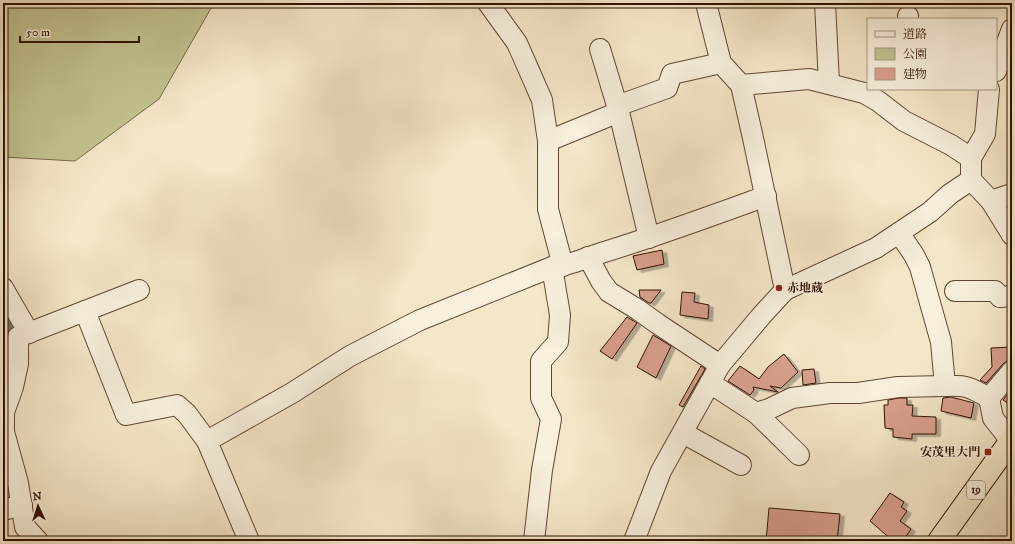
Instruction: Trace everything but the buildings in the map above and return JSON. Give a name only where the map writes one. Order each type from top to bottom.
[{"type":"highway","name":"19","points":[[940,541],[1011,440]]},
{"type":"street","points":[[488,3],[517,43],[542,100],[548,141],[548,209],[557,266],[560,315],[558,342],[541,361],[541,398],[551,419],[542,470],[534,541]]},
{"type":"street","points":[[706,3],[721,63],[741,85],[785,290]]},
{"type":"street","points":[[825,3],[829,83]]},
{"type":"street","points":[[1002,69],[1012,29]]},
{"type":"street","points":[[600,49],[618,109],[649,238]]},
{"type":"street","points":[[548,141],[667,88],[672,74],[721,63]]},
{"type":"street","points":[[741,85],[808,79],[829,83],[864,93],[879,94],[904,121],[951,145],[971,158]]},
{"type":"street","points":[[989,90],[985,134],[971,158],[971,180],[991,201],[1012,235]]},
{"type":"street","points":[[634,541],[662,471],[720,365],[785,290],[876,248],[930,212],[950,194],[971,180]]},
{"type":"street","points":[[991,201],[1012,194]]},
{"type":"street","points":[[207,441],[292,393],[350,356],[420,320],[557,266],[649,238],[766,196]]},
{"type":"street","points":[[899,233],[914,255],[920,267],[941,342],[945,386]]},
{"type":"street","points":[[588,257],[600,281],[609,292],[720,365]]},
{"type":"street","points":[[3,288],[29,333]]},
{"type":"street","points":[[38,541],[25,527],[12,507],[18,483],[4,432],[4,412],[13,388],[18,364],[18,337],[138,290]]},
{"type":"street","points":[[955,291],[995,291],[1000,297],[1012,296]]},
{"type":"street","points":[[85,311],[126,415],[177,405],[187,414],[207,441],[249,541]]},
{"type":"street","points":[[989,398],[1012,371]]},
{"type":"street","points":[[710,382],[756,412],[799,455]]},
{"type":"street","points":[[756,412],[769,410],[792,398],[830,393],[858,393],[898,387],[961,385],[989,398]]},
{"type":"street","points":[[989,398],[993,418],[1011,440]]},
{"type":"street","points":[[683,433],[741,465]]},
{"type":"green space","points":[[3,3],[214,3],[159,99],[75,161],[3,157]]},
{"type":"waterway","points":[[3,311],[11,326],[7,344],[4,384]]},
{"type":"place","name":"赤地蔵","points":[[779,288]]},
{"type":"place","name":"安茂里大門","points":[[988,452]]}]
